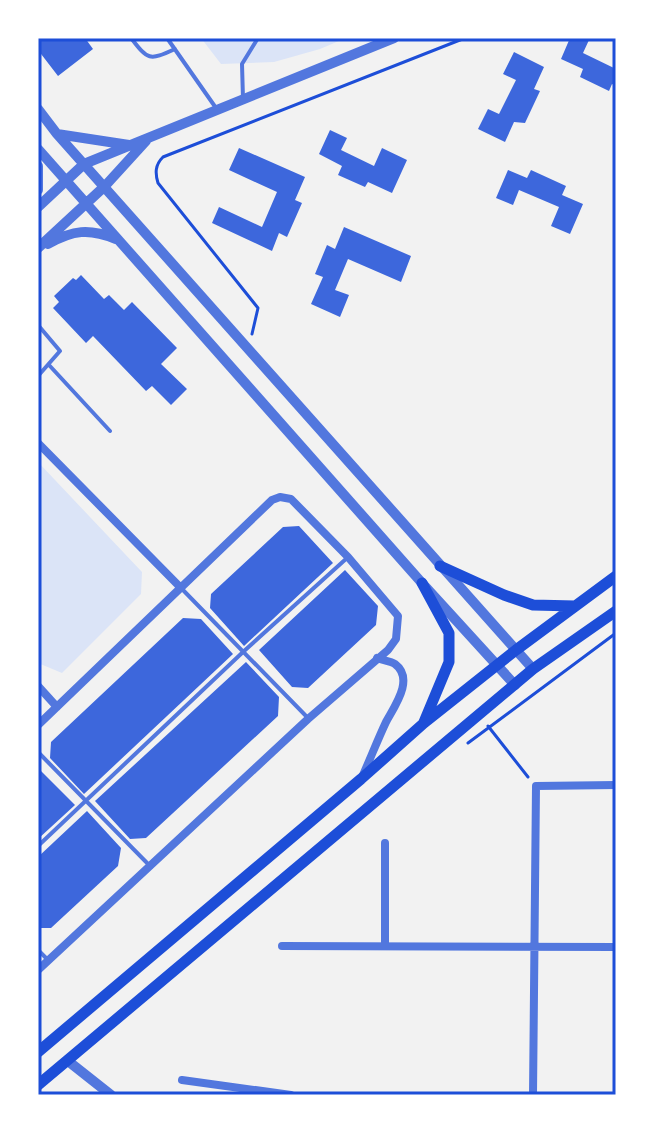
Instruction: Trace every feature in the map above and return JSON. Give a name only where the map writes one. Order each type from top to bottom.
[{"type":"main road","points":[[440,566],[533,605],[576,607]]},
{"type":"main road","points":[[38,1052],[424,723],[616,576]]},
{"type":"main road","points":[[422,583],[449,633],[449,662],[424,723]]},
{"type":"main road","points":[[38,1085],[533,669],[616,611]]},
{"type":"street","points":[[38,207],[84,164],[394,38]]},
{"type":"street","points":[[38,109],[533,669]]},
{"type":"street","points":[[57,134],[130,145]]},
{"type":"street","points":[[38,249],[105,186],[148,139]]},
{"type":"street","points":[[38,149],[515,685]]},
{"type":"street","points":[[38,166],[38,190]]},
{"type":"street","points":[[38,249],[82,230],[99,232],[118,240]]},
{"type":"street","points":[[38,443],[181,588]]},
{"type":"street","points":[[38,725],[272,500],[280,497],[291,499],[348,557],[398,616],[396,639],[377,658],[38,970]]},
{"type":"street","points":[[361,779],[387,720],[399,701],[403,682],[401,671],[395,663],[377,658]]},
{"type":"street","points":[[38,686],[57,707]]},
{"type":"street","points":[[533,1095],[536,786],[616,785]]},
{"type":"street","points":[[385,843],[385,945]]},
{"type":"street","points":[[282,946],[616,947]]},
{"type":"street","points":[[68,1061],[111,1095]]},
{"type":"street","points":[[182,1080],[291,1095]]},
{"type":"lane","points":[[131,38],[145,56],[151,58],[175,49]]},
{"type":"lane","points":[[167,38],[218,110]]},
{"type":"lane","points":[[243,100],[242,64],[258,38]]},
{"type":"lane","points":[[38,325],[60,351],[38,376]]},
{"type":"lane","points":[[49,365],[110,431]]},
{"type":"lane","points":[[38,846],[348,557]]},
{"type":"lane","points":[[181,588],[308,719]]},
{"type":"lane","points":[[38,752],[151,867]]},
{"type":"lane","points":[[38,950],[48,960]]},
{"type":"path","points":[[248,349],[258,308],[158,183],[158,162],[163,157],[465,38]]},
{"type":"path","points":[[479,715],[536,786]]},
{"type":"shaded area","points":[[201,38],[346,38],[274,62],[221,64]]},
{"type":"shaded area","points":[[38,462],[142,572],[141,594],[62,673],[38,663]]},
{"type":"building","points":[[38,38],[85,38],[93,49],[58,76],[38,50]]},
{"type":"building","points":[[570,38],[589,40],[583,53],[616,69],[616,86],[612,84],[609,91],[580,77],[583,69],[561,59]]},
{"type":"building","points":[[514,52],[544,67],[534,89],[540,91],[525,123],[514,122],[505,142],[478,129],[488,109],[499,114],[516,80],[503,74]]},
{"type":"building","points":[[330,130],[347,138],[341,150],[374,166],[382,148],[407,160],[392,193],[368,182],[365,187],[338,175],[342,166],[319,154]]},
{"type":"building","points":[[239,148],[305,177],[295,200],[302,203],[287,237],[279,233],[272,251],[212,223],[219,207],[262,227],[277,192],[229,170]]},
{"type":"building","points":[[508,170],[527,178],[531,170],[566,186],[562,195],[583,204],[570,234],[551,226],[559,207],[519,190],[513,205],[496,198]]},
{"type":"building","points":[[344,227],[411,256],[401,282],[348,259],[335,290],[349,295],[340,317],[311,304],[323,277],[315,274],[327,245],[335,249]]},
{"type":"building","points":[[81,275],[104,299],[109,295],[124,310],[132,302],[177,348],[161,364],[187,389],[171,405],[152,386],[146,391],[93,336],[86,343],[53,308],[59,302],[54,296],[73,278],[76,280]]},
{"type":"building","points":[[299,526],[333,563],[244,646],[210,608],[211,594],[283,527]]},
{"type":"building","points":[[345,570],[378,606],[376,625],[308,688],[292,687],[259,650]]},
{"type":"building","points":[[183,618],[201,619],[233,654],[84,794],[50,758],[51,742]]},
{"type":"building","points":[[246,662],[279,697],[278,716],[146,838],[130,839],[95,801]]},
{"type":"building","points":[[38,768],[75,805],[38,839]]},
{"type":"building","points":[[87,811],[121,848],[118,866],[51,928],[38,928],[38,857]]}]
